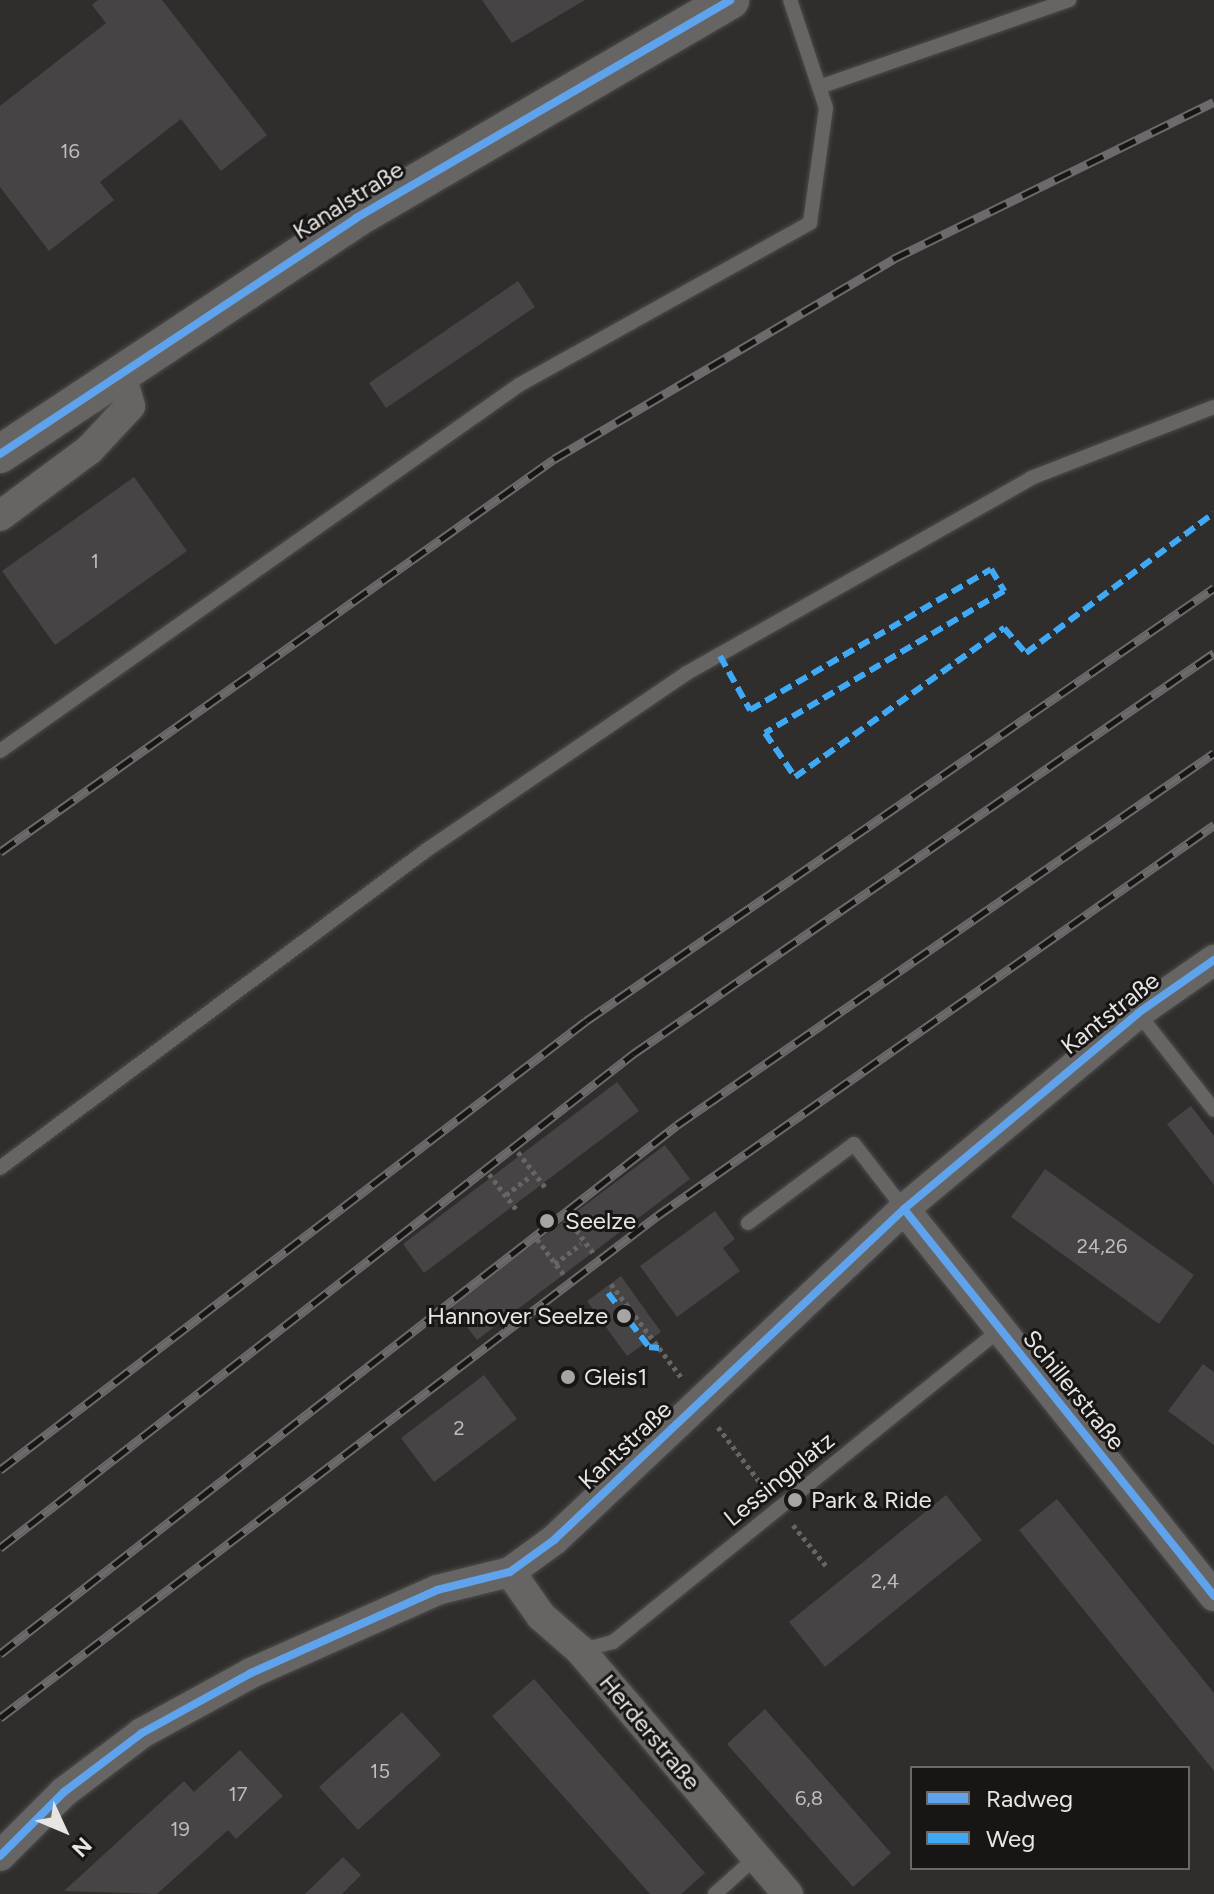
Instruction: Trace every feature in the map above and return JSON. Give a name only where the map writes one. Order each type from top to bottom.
[{"type":"street","name":"Kanalstraße","points":[[4,447],[356,218],[730,0]]},
{"type":"street","points":[[0,516],[89,450],[130,406],[120,370]]},
{"type":"street","name":"Kantstraße","points":[[0,1856],[64,1792],[142,1733],[251,1673],[437,1590],[510,1572],[699,1402],[904,1209],[1138,1013],[1214,960]]},
{"type":"street","name":"Schillerstraße","points":[[904,1209],[1214,1596]]},
{"type":"street","name":"Herderstraße","points":[[510,1572],[541,1616],[580,1650],[788,1894]]},
{"type":"lane","points":[[0,751],[519,385],[810,223],[826,108],[790,0]]},
{"type":"lane","points":[[819,87],[1069,0]]},
{"type":"lane","points":[[0,1168],[428,849],[687,673],[1031,478],[1214,407]]},
{"type":"lane","name":"Kantstraße","points":[[1138,1013],[1214,1110]]},
{"type":"lane","points":[[748,1223],[854,1144],[904,1209]]},
{"type":"lane","name":"Lessingplatz","points":[[580,1650],[613,1642],[1000,1330]]},
{"type":"lane","points":[[715,1894],[755,1858]]},
{"type":"path","points":[[518,1152],[545,1187]]},
{"type":"path","points":[[489,1174],[516,1209]]},
{"type":"path","points":[[506,1195],[530,1176]]},
{"type":"path","points":[[567,1217],[594,1254]]},
{"type":"path","points":[[537,1239],[564,1275]]},
{"type":"path","points":[[555,1264],[581,1244]]},
{"type":"path","points":[[611,1284],[779,1508],[828,1568]]},
{"type":"building","points":[[98,0],[162,0],[267,135],[221,171],[181,119],[100,182],[114,200],[49,251],[0,187],[0,106],[106,23],[92,5]]},
{"type":"building","points":[[482,0],[585,0],[512,43]]},
{"type":"building","points":[[518,281],[535,307],[386,408],[369,383]]},
{"type":"building","points":[[134,477],[187,551],[55,645],[2,571]]},
{"type":"building","points":[[617,1082],[639,1111],[424,1273],[403,1244]]},
{"type":"building","points":[[1191,1106],[1214,1136],[1214,1185],[1167,1124]]},
{"type":"building","points":[[665,1145],[690,1179],[477,1340],[451,1306]]},
{"type":"building","points":[[1045,1169],[1194,1275],[1159,1324],[1011,1217]]},
{"type":"building","points":[[715,1211],[735,1239],[723,1248],[740,1271],[677,1317],[640,1266]]},
{"type":"building","name":"Hannover Seelze","points":[[621,1276],[661,1332],[627,1356],[587,1301]]},
{"type":"building","points":[[1203,1364],[1214,1372],[1214,1445],[1168,1411]]},
{"type":"building","points":[[484,1375],[517,1419],[434,1482],[401,1438]]},
{"type":"building","points":[[946,1495],[982,1540],[825,1667],[789,1622]]},
{"type":"building","points":[[1057,1499],[1214,1693],[1214,1771],[1019,1530]]},
{"type":"building","points":[[534,1679],[705,1873],[681,1894],[650,1894],[492,1716]]},
{"type":"building","points":[[765,1709],[891,1853],[853,1887],[727,1744]]},
{"type":"building","points":[[402,1712],[441,1755],[358,1830],[319,1787]]},
{"type":"building","points":[[240,1750],[283,1796],[236,1839],[228,1830],[157,1894],[64,1891],[184,1781],[194,1792]]},
{"type":"building","points":[[343,1857],[361,1875],[342,1894],[305,1894]]},
{"type":"railway","points":[[0,852],[554,459],[893,259],[1214,102]]},
{"type":"railway","points":[[0,1470],[586,1021],[1214,588]]},
{"type":"railway","points":[[0,1548],[633,1054],[1214,653]]},
{"type":"railway","points":[[0,1654],[677,1125],[1214,753]]},
{"type":"railway","points":[[0,1718],[657,1216],[1214,825]]},
{"type":"marked path","points":[[720,656],[750,710],[991,569],[1004,591],[765,733],[795,777],[1004,628],[1026,653],[1214,513]]},
{"type":"marked path","points":[[608,1293],[649,1347],[659,1348]]},
{"type":"cycle path","points":[[0,454],[356,218],[730,0]]},
{"type":"cycle path","points":[[0,1856],[64,1792],[142,1733],[251,1673],[437,1590],[510,1572],[554,1540],[904,1209],[1138,1013],[1214,960]]},
{"type":"cycle path","points":[[904,1209],[1214,1596]]},
{"type":"place","name":"Seelze","points":[[547,1221]]},
{"type":"place","name":"Hannover Seelze","points":[[624,1316]]},
{"type":"place","name":"Gleis1","points":[[568,1377]]},
{"type":"place","name":"Park & Ride","points":[[795,1500]]}]
